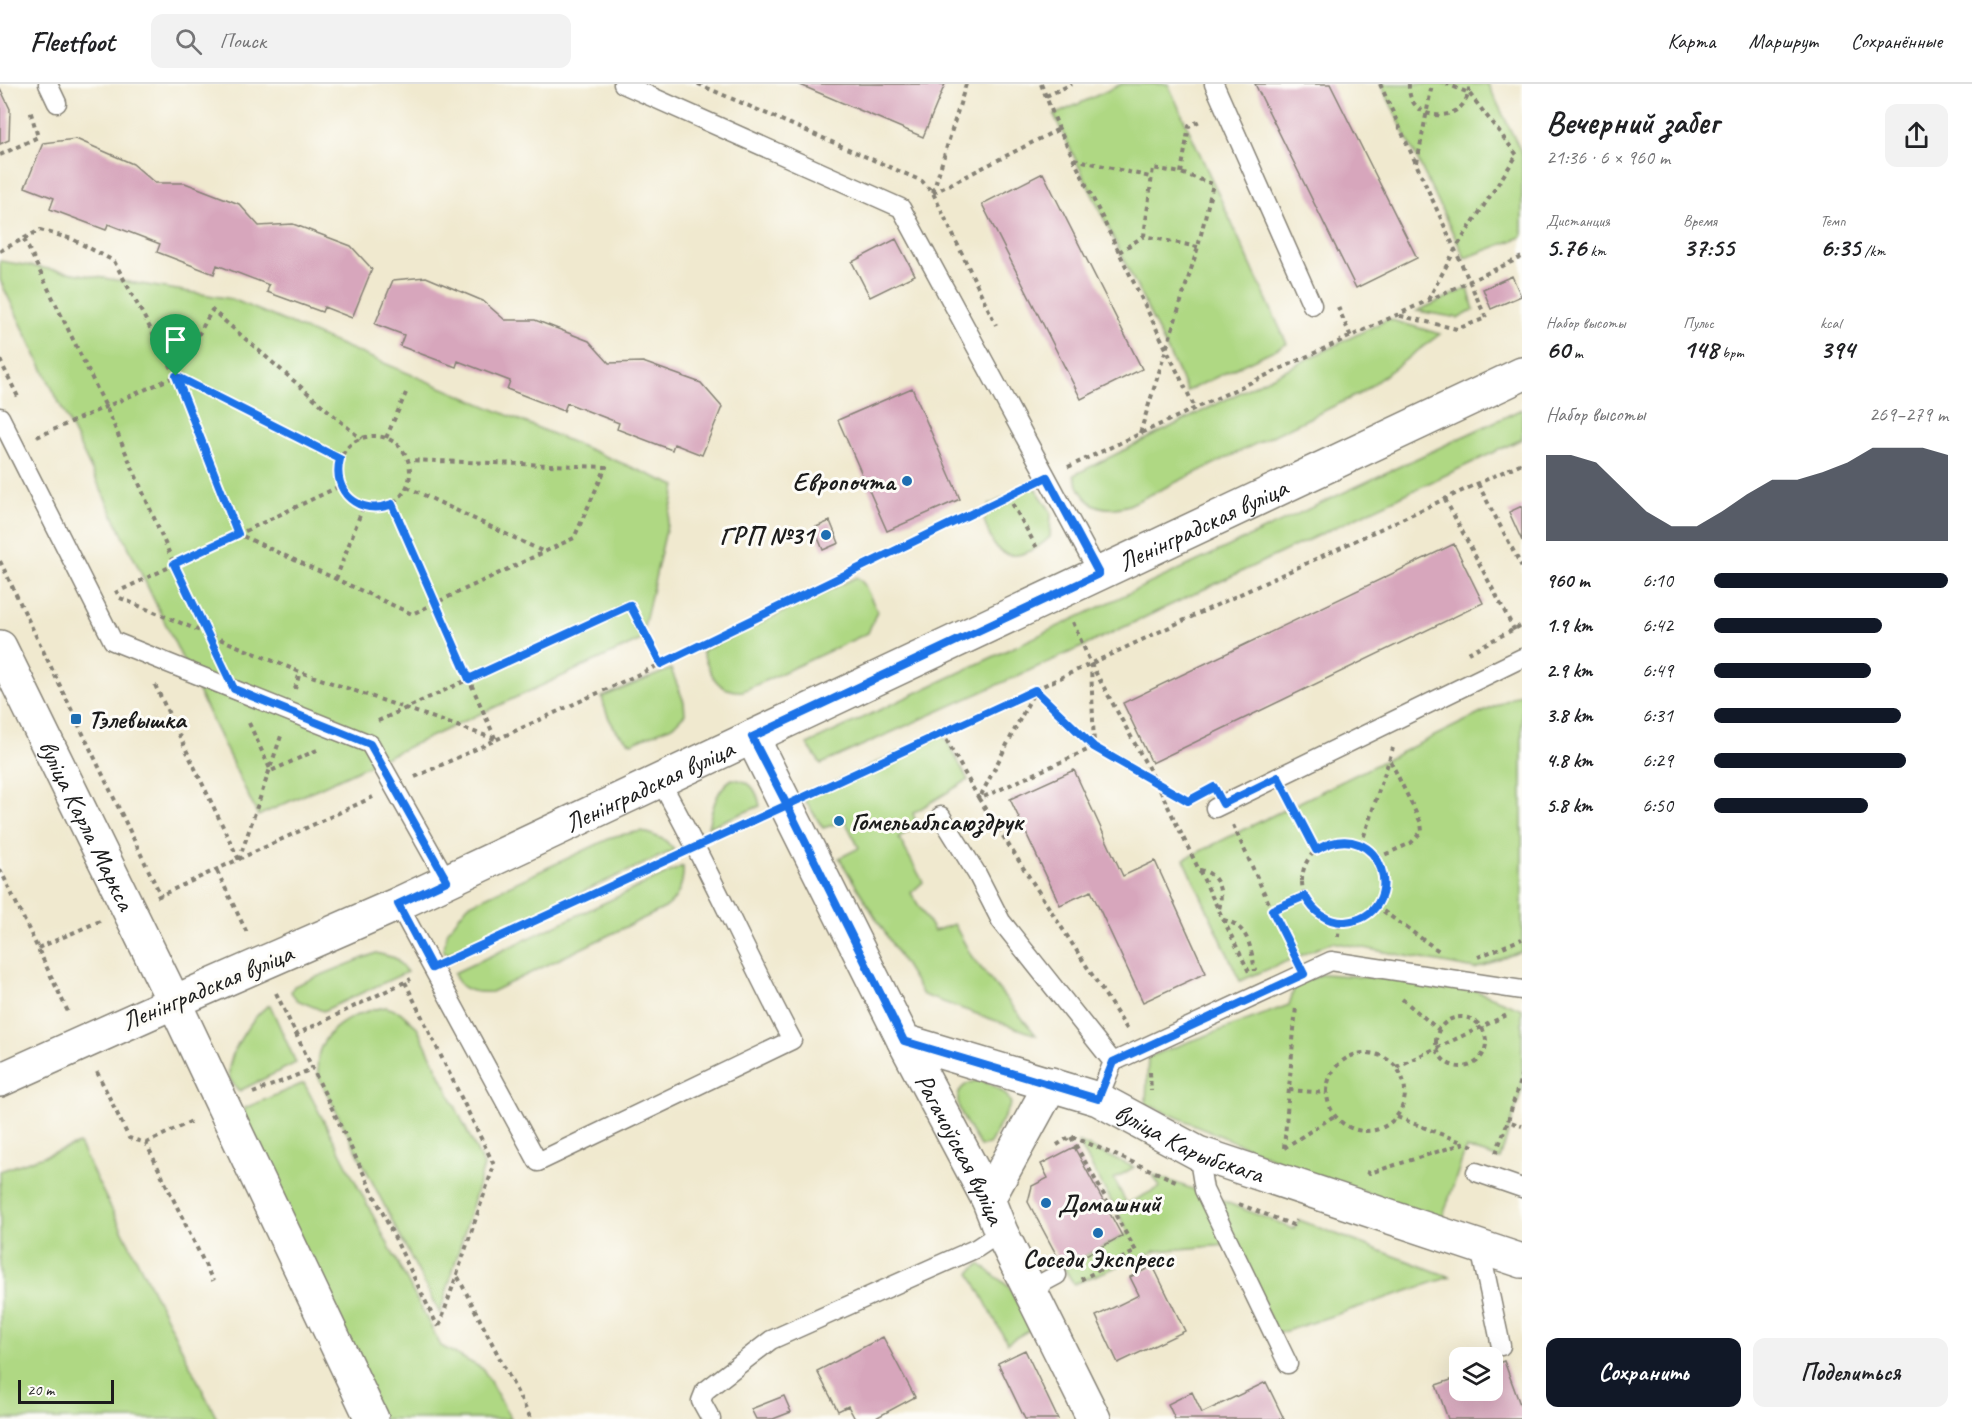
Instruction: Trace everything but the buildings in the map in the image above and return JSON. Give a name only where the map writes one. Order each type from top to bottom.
[{"type":"main road","name":"Ленінградская вуліца","points":[[0,1080],[82,1041],[398,904],[1522,374]]},
{"type":"main road","name":"вуліца Карла Маркса","points":[[0,647],[174,1002],[372,1419]]},
{"type":"main road","points":[[752,737],[904,1041]]},
{"type":"main road","name":"вуліца Карыбскага","points":[[904,1041],[1098,1099],[1198,1153],[1522,1261]]},
{"type":"main road","name":"Рагачоўская вуліца","points":[[904,1041],[988,1199],[1001,1232],[1041,1289],[1094,1419]]},
{"type":"main road","points":[[988,1199],[1050,1084]]},
{"type":"lane","points":[[48,84],[57,103]]},
{"type":"lane","points":[[623,84],[901,208],[1099,574]]},
{"type":"lane","points":[[1214,84],[1311,305]]},
{"type":"lane","points":[[0,417],[112,641],[370,744],[447,881]]},
{"type":"lane","points":[[1219,806],[1522,658]]},
{"type":"lane","points":[[398,904],[538,1162],[792,1040],[744,951],[697,847],[660,781]]},
{"type":"lane","points":[[941,816],[977,874],[1001,921],[1113,1062]]},
{"type":"lane","points":[[1098,1099],[1113,1062],[1331,961],[1522,990]]},
{"type":"lane","points":[[1198,1153],[1204,1190],[1288,1364]]},
{"type":"lane","points":[[1476,1172],[1522,1188]]},
{"type":"lane","points":[[711,1419],[701,1401],[705,1391],[771,1341],[977,1248],[1001,1232]]},
{"type":"lane","points":[[1480,1248],[1501,1346]]},
{"type":"path","points":[[698,84],[922,181],[933,193]]},
{"type":"path","points":[[933,193],[966,84]]},
{"type":"path","points":[[1041,84],[1059,129],[1195,408]]},
{"type":"path","points":[[1046,96],[1072,84]]},
{"type":"path","points":[[1380,84],[1486,318],[1457,329],[1397,315]]},
{"type":"path","points":[[1409,84],[1412,99],[1425,113],[1446,116],[1455,113],[1463,106],[1469,93],[1469,84]]},
{"type":"path","points":[[1416,163],[1432,84]]},
{"type":"path","points":[[1428,300],[1456,248],[1517,155],[1469,93],[1447,84]]},
{"type":"path","points":[[0,155],[38,137],[27,100]]},
{"type":"path","points":[[1180,173],[1189,126],[1224,109]]},
{"type":"path","points":[[933,193],[1059,129]]},
{"type":"path","points":[[1074,159],[1150,177]]},
{"type":"path","points":[[1140,434],[1165,347],[1198,247],[1213,184],[1180,173],[1153,168],[1143,236]]},
{"type":"path","points":[[0,251],[40,230],[72,239],[114,261],[176,376],[238,534],[412,614],[574,538],[606,467],[408,460]]},
{"type":"path","points":[[1119,252],[1143,236],[1198,247]]},
{"type":"path","points":[[24,238],[106,407],[174,564],[271,771]]},
{"type":"path","points":[[217,871],[661,664],[1047,477],[1522,257]]},
{"type":"path","points":[[37,437],[176,376],[212,310],[361,438]]},
{"type":"path","points":[[176,376],[340,459]]},
{"type":"path","points":[[386,438],[406,393]]},
{"type":"path","points":[[369,436],[386,438],[396,443],[408,460],[410,469],[407,487],[392,504],[382,508],[363,507],[354,503],[340,486],[338,477],[340,459],[345,450],[361,438],[369,436]]},
{"type":"path","points":[[405,982],[494,1165],[458,1276],[438,1327],[295,1035],[432,968],[1522,463]]},
{"type":"path","points":[[1478,484],[1522,567]]},
{"type":"path","points":[[340,486],[112,594],[300,672],[496,739]]},
{"type":"path","points":[[407,487],[543,551]]},
{"type":"path","points":[[1008,496],[1036,548]]},
{"type":"path","points":[[1445,499],[1518,639]]},
{"type":"path","points":[[392,504],[496,739]]},
{"type":"path","points":[[336,579],[363,507]]},
{"type":"path","points":[[0,561],[161,896]]},
{"type":"path","points":[[271,771],[630,605],[661,664]]},
{"type":"path","points":[[1073,621],[1091,664],[1156,782],[1198,870],[1223,920],[1253,978],[1248,940],[1235,924],[1223,920]]},
{"type":"path","points":[[1462,656],[1522,625]]},
{"type":"path","points":[[1091,664],[1094,747]]},
{"type":"path","points":[[239,860],[271,771],[300,672]]},
{"type":"path","points":[[1035,690],[1094,747],[1188,801],[1214,787],[1219,806],[1304,974]]},
{"type":"path","points":[[979,799],[1035,690]]},
{"type":"path","points":[[1361,845],[1405,714]]},
{"type":"path","points":[[942,732],[979,799],[1132,1037]]},
{"type":"path","points":[[979,799],[1094,747]]},
{"type":"path","points":[[1377,858],[1411,843],[1422,831],[1421,823],[1389,758]]},
{"type":"path","points":[[1278,777],[1316,850]]},
{"type":"path","points":[[1338,841],[1361,845],[1377,858],[1384,882],[1376,906],[1366,916],[1353,921],[1339,922],[1318,914],[1305,896],[1303,871],[1316,850],[1338,841]]},
{"type":"path","points":[[0,869],[129,1138],[146,1143],[213,1281]]},
{"type":"path","points":[[1198,870],[1209,873],[1220,886],[1222,900],[1218,910]]},
{"type":"path","points":[[1272,910],[1305,896]]},
{"type":"path","points":[[1376,906],[1440,952]]},
{"type":"path","points":[[1397,994],[1439,1030]]},
{"type":"path","points":[[1284,1148],[1297,999]]},
{"type":"path","points":[[1286,1010],[1296,1006]]},
{"type":"path","points":[[1497,1010],[1515,1017]]},
{"type":"path","points":[[1396,1067],[1508,1015]]},
{"type":"path","points":[[1460,1017],[1475,1022],[1481,1028],[1485,1034],[1485,1048],[1472,1064],[1465,1066],[1451,1064],[1445,1060],[1437,1048],[1439,1030],[1444,1023],[1460,1017]]},
{"type":"path","points":[[1376,1054],[1396,1067],[1405,1086],[1405,1097],[1396,1117],[1377,1130],[1365,1131],[1343,1124],[1334,1116],[1326,1093],[1333,1070],[1352,1056],[1376,1054]]},
{"type":"path","points":[[1150,1070],[1151,1102]]},
{"type":"path","points":[[1488,1152],[1495,1154],[1508,1121],[1522,1073]]},
{"type":"path","points":[[1289,1090],[1326,1093]]},
{"type":"path","points":[[1284,1148],[1334,1116]]},
{"type":"path","points":[[1396,1117],[1482,1149]]},
{"type":"path","points":[[1508,1121],[1522,1126]]},
{"type":"path","points":[[1041,1289],[1136,1251],[1071,1136]]},
{"type":"path","points":[[1360,1170],[1370,1173],[1465,1143]]},
{"type":"path","points":[[1273,1144],[1295,1151]]},
{"type":"path","points":[[458,1276],[531,1419]]},
{"type":"green space","points":[[1122,84],[1168,84],[1287,344],[1187,391],[1054,115]]},
{"type":"green space","points":[[1381,84],[1488,84],[1522,154],[1522,237],[1465,258]]},
{"type":"green space","points":[[0,261],[232,299],[676,486],[641,640],[258,816],[0,280]]},
{"type":"green space","points":[[1468,288],[1474,310],[1459,318],[1417,311]]},
{"type":"green space","points":[[1388,319],[1440,334],[1361,393],[1129,505],[1101,507],[1087,500],[1082,493],[1074,475]]},
{"type":"green space","points":[[1522,409],[1522,439],[1084,646],[821,764],[807,744]]},
{"type":"green space","points":[[1033,484],[1051,512],[1050,537],[1024,554],[1009,555],[1001,552],[990,537],[984,520],[989,505]]},
{"type":"green space","points":[[857,577],[864,584],[877,611],[868,633],[743,691],[726,689],[715,680],[702,651]]},
{"type":"green space","points":[[671,669],[684,702],[685,714],[674,725],[632,743],[620,735],[612,724],[602,697]]},
{"type":"green space","points":[[1522,693],[1522,951],[1475,969],[1332,942],[1240,981],[1184,859]]},
{"type":"green space","points":[[942,732],[968,780],[913,813],[917,825],[899,838],[923,882],[911,893],[934,931],[954,924],[972,957],[1036,1035],[923,995],[839,858],[859,848],[845,821],[823,828],[803,797]]},
{"type":"green space","points":[[732,779],[748,783],[757,794],[760,806],[708,827],[718,794]]},
{"type":"green space","points":[[642,831],[665,840],[674,850],[447,954],[443,950],[448,930],[468,905],[615,836]]},
{"type":"green space","points":[[683,866],[680,889],[674,900],[665,908],[491,992],[468,990],[456,979],[454,973]]},
{"type":"green space","points":[[376,953],[395,958],[407,972],[323,1011],[297,1000],[291,992],[294,986]]},
{"type":"green space","points":[[1323,974],[1459,984],[1522,1009],[1522,1089],[1500,1159],[1466,1148],[1442,1219],[1296,1168],[1146,1104],[1148,1057],[1289,1005],[1295,986]]},
{"type":"green space","points":[[270,1005],[296,1063],[239,1091],[230,1079],[231,1060],[248,1026],[263,1009]]},
{"type":"green space","points":[[386,1007],[400,1012],[417,1027],[484,1166],[440,1314],[319,1078],[317,1063],[326,1038],[346,1021]]},
{"type":"green space","points":[[980,1080],[1003,1092],[1011,1104],[989,1145],[980,1146],[963,1117],[958,1098],[960,1090],[967,1084]]},
{"type":"green space","points":[[304,1083],[441,1346],[483,1369],[511,1419],[378,1419],[244,1114],[245,1108]]},
{"type":"green space","points":[[1078,1142],[1134,1167],[1114,1179],[1127,1204],[1160,1187],[1153,1175],[1201,1192],[1226,1245],[1156,1251],[1074,1284],[1063,1267],[1129,1233]]},
{"type":"green space","points":[[79,1144],[217,1419],[0,1419],[0,1171]]},
{"type":"green space","points":[[1210,1196],[1294,1229],[1299,1220],[1450,1277],[1277,1334]]},
{"type":"green space","points":[[980,1264],[1009,1287],[1031,1329],[1007,1343],[970,1273]]},
{"type":"place","name":"Европочта","points":[[907,481]]},
{"type":"place","name":"ГРП №31","points":[[826,535]]},
{"type":"place","name":"Тэлевышка","points":[[76,719]]},
{"type":"place","name":"Гомельаблсаюздрук","points":[[839,821]]},
{"type":"place","name":"Домашний","points":[[1046,1203]]},
{"type":"place","name":"Соседи Экспресс","points":[[1098,1233]]},
{"type":"route","points":[[176,376],[238,534],[174,564],[234,689],[370,744],[447,881],[398,904],[432,968],[787,805],[904,1041],[1098,1099],[1113,1062],[1304,974],[1272,910],[1305,896],[1310,906],[1318,914],[1339,922],[1353,921],[1366,916],[1376,906],[1382,895],[1384,882],[1377,858],[1361,845],[1350,841],[1326,844],[1316,850],[1278,777],[1223,804],[1214,787],[1188,801],[1094,747],[1035,690],[787,805],[752,737],[1099,574],[1047,477],[661,664],[630,605],[469,679],[392,504],[373,509],[354,503],[340,486],[338,477],[340,459],[176,376]]}]
